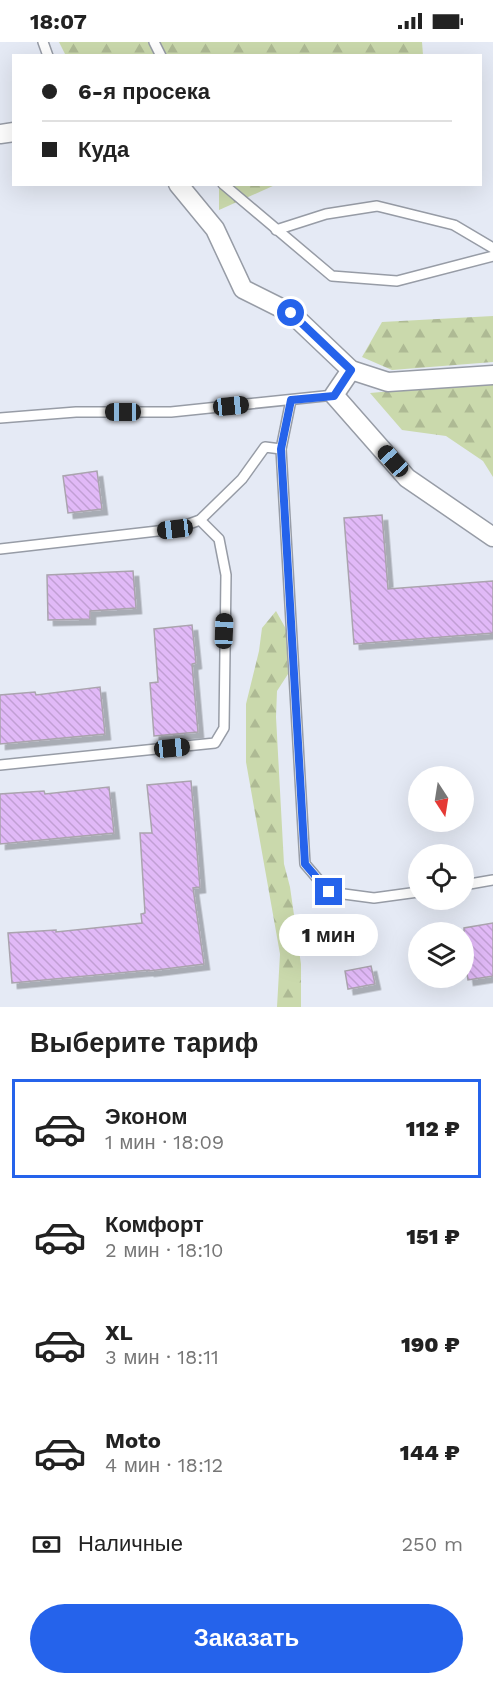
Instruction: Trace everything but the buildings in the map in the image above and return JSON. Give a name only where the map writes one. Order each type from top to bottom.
[{"type":"street","points":[[180,186],[215,229],[243,289],[291,313],[351,370],[388,382],[493,375]]},
{"type":"street","points":[[351,370],[334,396],[407,478],[493,537]]},
{"type":"lane","points":[[225,186],[332,276],[397,280],[493,256]]},
{"type":"lane","points":[[276,230],[326,214],[377,206],[454,225],[493,248]]},
{"type":"lane","points":[[0,418],[76,411],[171,412],[334,396]]},
{"type":"lane","points":[[291,400],[281,449],[305,864],[329,892],[374,898],[408,893]]},
{"type":"lane","points":[[0,549],[175,529],[201,520],[242,479],[266,447],[281,449]]},
{"type":"lane","points":[[0,765],[215,743],[224,728],[226,575],[219,539],[201,520]]},
{"type":"lane","points":[[474,883],[493,880]]},
{"type":"green space","points":[[59,42],[422,42],[423,54],[65,54]]},
{"type":"green space","points":[[219,186],[273,186],[219,210]]},
{"type":"green space","points":[[493,316],[493,362],[392,370],[362,357],[382,322]]},
{"type":"green space","points":[[493,382],[493,477],[483,461],[446,436],[402,430],[370,393]]},
{"type":"green space","points":[[276,611],[286,629],[288,674],[277,691],[276,717],[284,864],[290,887],[301,964],[301,1007],[277,1007],[280,954],[246,762],[246,704],[259,651],[262,628]]},
{"type":"route","points":[[291,313],[351,370],[334,396],[291,400],[281,449],[305,864],[329,892]]}]
